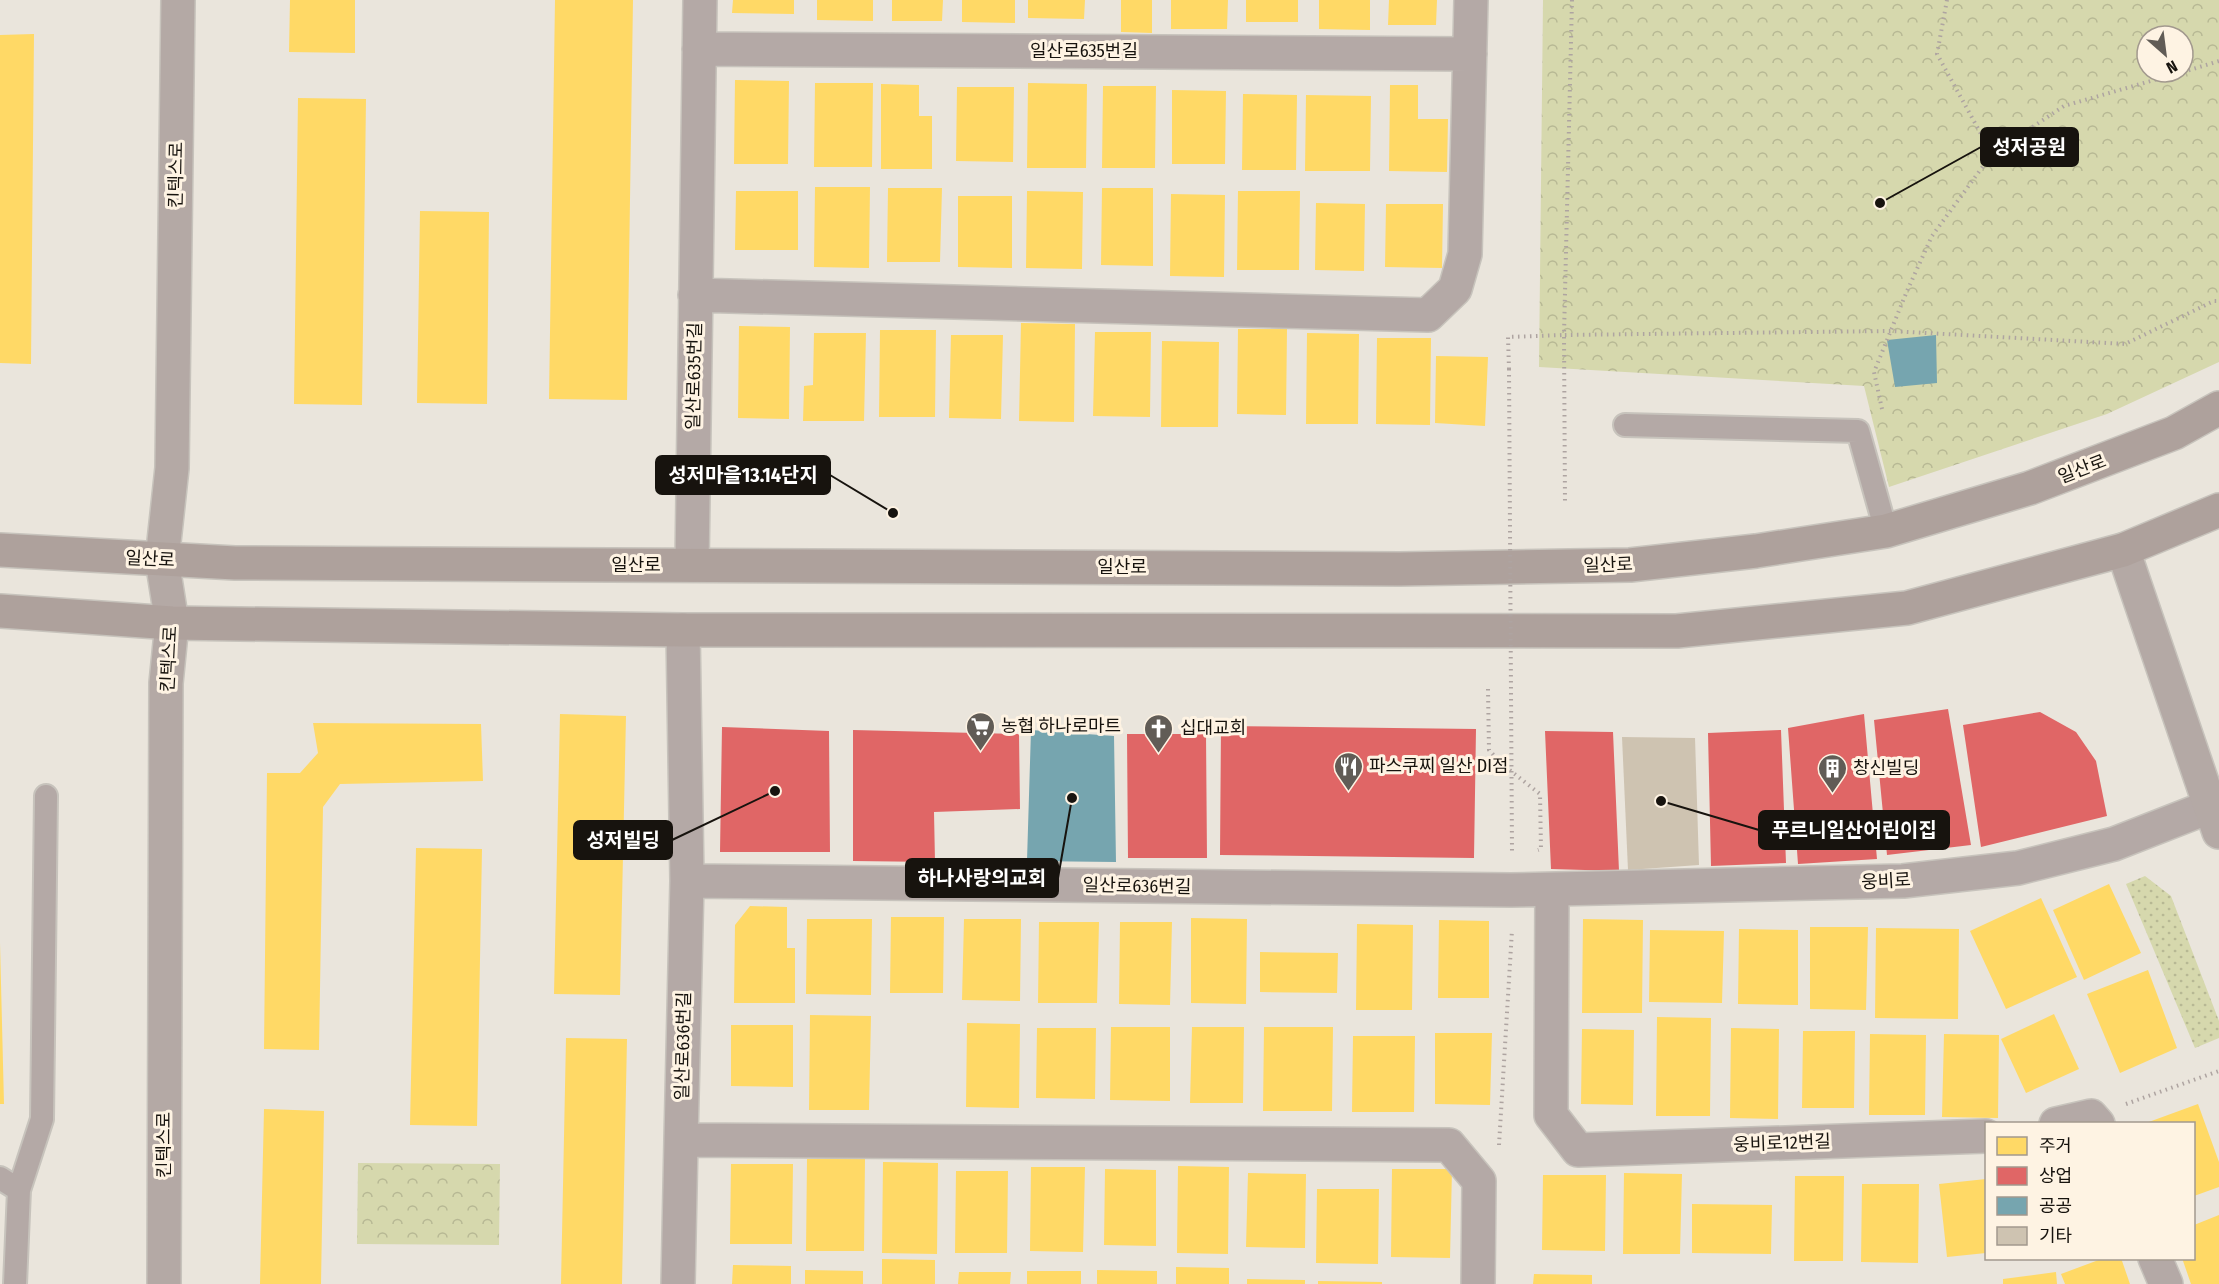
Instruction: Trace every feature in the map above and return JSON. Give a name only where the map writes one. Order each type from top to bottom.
[{"type":"main road","name":"킨텍스로","points":[[164,1284],[166,683],[172,623],[162,560],[172,468],[178,0]]},
{"type":"main road","name":"일산로","points":[[0,550],[247,563],[1400,569],[1630,565],[1756,551],[1886,531],[2030,489],[2174,433],[2219,408]]},
{"type":"main road","points":[[0,611],[172,623],[683,630],[1677,631],[1907,608],[2123,550],[2219,510]]},
{"type":"main road","name":"웅비로","points":[[2123,550],[2216,814]]},
{"type":"street","name":"일산로635번길","points":[[692,565],[700,0]]},
{"type":"street","points":[[1470,54],[1471,0]]},
{"type":"street","name":"일산로635번길","points":[[695,295],[1428,315],[1455,289],[1465,254],[1470,54],[699,49]]},
{"type":"street","name":"일산로636번길","points":[[678,1284],[687,881],[683,630]]},
{"type":"street","name":"웅비로","points":[[1552,890],[1903,881],[2018,868],[2114,844],[2216,814]]},
{"type":"street","name":"일산로636번길","points":[[687,881],[1552,890]]},
{"type":"street","name":"웅비로12번길","points":[[1552,890],[1551,1115],[1578,1150],[1985,1136]]},
{"type":"street","points":[[2076,1122],[2095,1120]]},
{"type":"street","points":[[681,1140],[1449,1145],[1479,1182],[1478,1284]]},
{"type":"street","points":[[2156,1260],[2166,1284]]},
{"type":"lane","points":[[1625,425],[1858,431],[1886,531]]},
{"type":"lane","points":[[15,1284],[9,1184],[42,1119],[46,796]]},
{"type":"path","points":[[1564,504],[1564,335],[1572,0]]},
{"type":"path","points":[[1947,0],[1936,54],[1992,154]]},
{"type":"path","points":[[2195,68],[2219,61]]},
{"type":"path","points":[[1884,417],[1874,372],[1932,236],[1992,154],[2064,106],[2140,84]]},
{"type":"path","points":[[1522,851],[1512,852],[1508,337],[1891,331],[2125,344],[2214,301],[2219,301]]},
{"type":"path","points":[[1488,689],[1489,750],[1502,764],[1540,794],[1541,849],[1531,850]]},
{"type":"path","points":[[1499,1152],[1512,930]]},
{"type":"path","points":[[2095,1120],[2219,1071]]},
{"type":"green space","points":[[1543,0],[2219,0],[2219,362],[2107,414],[1889,487],[1864,386],[1539,367]]},
{"type":"green space","points":[[2145,876],[2171,896],[2219,1021],[2219,1038],[2195,1048],[2126,884]]},
{"type":"green space","points":[[358,1163],[500,1164],[499,1245],[357,1244]]},
{"type":"building: 주거","points":[[290,0],[355,0],[355,53],[289,52]]},
{"type":"building: 주거","points":[[555,0],[633,0],[627,400],[549,399]]},
{"type":"building: 주거","points":[[733,0],[794,0],[794,14],[732,13]]},
{"type":"building: 주거","points":[[817,0],[873,0],[873,21],[817,20]]},
{"type":"building: 주거","points":[[892,0],[943,0],[942,21],[892,21]]},
{"type":"building: 주거","points":[[962,0],[1015,0],[1015,23],[962,22]]},
{"type":"building: 주거","points":[[1028,0],[1085,0],[1084,19],[1028,18]]},
{"type":"building: 주거","points":[[1121,0],[1152,0],[1152,33],[1121,32]]},
{"type":"building: 주거","points":[[1171,0],[1228,0],[1227,29],[1171,29]]},
{"type":"building: 주거","points":[[1246,0],[1298,0],[1298,22],[1246,22]]},
{"type":"building: 주거","points":[[1319,0],[1370,0],[1370,30],[1319,29]]},
{"type":"building: 주거","points":[[1389,0],[1437,0],[1436,25],[1388,25]]},
{"type":"building: 주거","points":[[34,34],[31,364],[0,363],[0,35]]},
{"type":"building: 주거","points":[[735,80],[789,81],[788,164],[734,164]]},
{"type":"building: 주거","points":[[815,83],[873,83],[872,167],[814,167]]},
{"type":"building: 주거","points":[[1028,83],[1087,84],[1086,168],[1027,168]]},
{"type":"building: 주거","points":[[881,84],[919,85],[919,116],[932,116],[932,169],[881,169]]},
{"type":"building: 주거","points":[[1390,85],[1418,85],[1418,119],[1448,119],[1447,172],[1389,171]]},
{"type":"building: 주거","points":[[1103,86],[1156,86],[1155,168],[1102,168]]},
{"type":"building: 주거","points":[[957,87],[1014,87],[1013,162],[956,161]]},
{"type":"building: 주거","points":[[1172,90],[1226,91],[1225,164],[1172,164]]},
{"type":"building: 주거","points":[[1243,94],[1297,95],[1296,170],[1242,170]]},
{"type":"building: 주거","points":[[1306,95],[1371,96],[1370,171],[1305,171]]},
{"type":"building: 주거","points":[[298,98],[366,99],[362,405],[294,404]]},
{"type":"building: 주거","points":[[815,187],[870,187],[869,268],[814,267]]},
{"type":"building: 주거","points":[[888,188],[942,188],[940,262],[887,262]]},
{"type":"building: 주거","points":[[1102,188],[1153,188],[1153,266],[1101,265]]},
{"type":"building: 주거","points":[[736,191],[798,191],[798,250],[735,250]]},
{"type":"building: 주거","points":[[1027,191],[1083,192],[1082,269],[1026,268]]},
{"type":"building: 주거","points":[[1238,191],[1300,191],[1299,270],[1237,270]]},
{"type":"building: 주거","points":[[1171,194],[1225,195],[1224,277],[1170,276]]},
{"type":"building: 주거","points":[[958,196],[1012,196],[1012,268],[958,267]]},
{"type":"building: 주거","points":[[1316,203],[1365,204],[1364,271],[1315,270]]},
{"type":"building: 주거","points":[[1386,204],[1443,204],[1442,268],[1385,267]]},
{"type":"building: 주거","points":[[420,211],[489,212],[487,404],[417,403]]},
{"type":"building: 주거","points":[[1021,323],[1075,324],[1074,422],[1019,421]]},
{"type":"building: 주거","points":[[739,326],[790,327],[789,419],[738,418]]},
{"type":"building: 주거","points":[[1238,329],[1287,329],[1286,415],[1237,414]]},
{"type":"building: 주거","points":[[880,330],[936,330],[935,417],[879,417]]},
{"type":"building: 주거","points":[[1095,332],[1151,332],[1150,417],[1093,416]]},
{"type":"building: 주거","points":[[814,333],[866,333],[864,421],[803,421],[804,386],[813,385]]},
{"type":"building: 주거","points":[[1307,333],[1359,334],[1358,424],[1306,424]]},
{"type":"building: 주거","points":[[951,335],[1003,335],[1001,419],[949,418]]},
{"type":"building: 주거","points":[[1377,338],[1431,338],[1430,425],[1376,424]]},
{"type":"building: 주거","points":[[1162,341],[1219,342],[1218,427],[1161,427]]},
{"type":"building: 주거","points":[[1436,356],[1488,357],[1485,426],[1435,423]]},
{"type":"building: 주거","points":[[560,714],[626,716],[620,995],[554,994]]},
{"type":"building: 주거","points":[[313,723],[481,724],[483,781],[340,784],[323,807],[319,1050],[264,1049],[267,773],[300,773],[318,753]]},
{"type":"building: 주거","points":[[416,848],[482,849],[477,1126],[410,1125]]},
{"type":"building: 주거","points":[[2109,884],[2141,953],[2084,980],[2053,910]]},
{"type":"building: 주거","points":[[2041,898],[2077,977],[2006,1009],[1970,931]]},
{"type":"building: 주거","points":[[750,906],[787,907],[787,948],[795,948],[795,1003],[734,1003],[735,925]]},
{"type":"building: 주거","points":[[891,917],[944,917],[943,993],[890,993]]},
{"type":"building: 주거","points":[[1191,918],[1247,919],[1246,1004],[1191,1003]]},
{"type":"building: 주거","points":[[807,919],[872,919],[871,995],[806,994]]},
{"type":"building: 주거","points":[[964,919],[1021,919],[1020,1001],[962,1000]]},
{"type":"building: 주거","points":[[1583,919],[1643,920],[1642,1013],[1582,1013]]},
{"type":"building: 주거","points":[[1439,920],[1489,921],[1489,998],[1438,998]]},
{"type":"building: 주거","points":[[1039,922],[1099,922],[1097,1003],[1038,1003]]},
{"type":"building: 주거","points":[[1120,922],[1172,922],[1170,1005],[1119,1004]]},
{"type":"building: 주거","points":[[1357,924],[1413,925],[1412,1010],[1356,1010]]},
{"type":"building: 주거","points":[[1810,927],[1868,927],[1866,1010],[1810,1009]]},
{"type":"building: 주거","points":[[1876,928],[1959,929],[1958,1019],[1875,1018]]},
{"type":"building: 주거","points":[[1739,929],[1798,930],[1798,1005],[1738,1004]]},
{"type":"building: 주거","points":[[1650,930],[1724,931],[1722,1003],[1649,1002]]},
{"type":"building: 주거","points":[[0,943],[4,1104],[0,1104]]},
{"type":"building: 주거","points":[[1260,952],[1338,953],[1337,993],[1260,992]]},
{"type":"building: 주거","points":[[2148,970],[2177,1048],[2120,1073],[2087,994]]},
{"type":"building: 주거","points":[[2054,1014],[2079,1069],[2026,1093],[2001,1039]]},
{"type":"building: 주거","points":[[810,1015],[871,1016],[869,1110],[809,1110]]},
{"type":"building: 주거","points":[[1657,1017],[1711,1018],[1710,1116],[1656,1116]]},
{"type":"building: 주거","points":[[967,1023],[1020,1024],[1019,1108],[966,1107]]},
{"type":"building: 주거","points":[[731,1025],[793,1025],[793,1087],[731,1086]]},
{"type":"building: 주거","points":[[1111,1027],[1170,1027],[1170,1101],[1110,1100]]},
{"type":"building: 주거","points":[[1192,1027],[1244,1027],[1243,1103],[1190,1103]]},
{"type":"building: 주거","points":[[1264,1027],[1333,1027],[1332,1111],[1263,1111]]},
{"type":"building: 주거","points":[[1037,1028],[1096,1028],[1095,1099],[1036,1098]]},
{"type":"building: 주거","points":[[1731,1028],[1779,1029],[1778,1119],[1730,1118]]},
{"type":"building: 주거","points":[[1582,1029],[1634,1030],[1633,1105],[1581,1104]]},
{"type":"building: 주거","points":[[1803,1031],[1855,1031],[1854,1108],[1802,1108]]},
{"type":"building: 주거","points":[[1435,1033],[1492,1033],[1490,1105],[1435,1104]]},
{"type":"building: 주거","points":[[1870,1034],[1926,1035],[1925,1115],[1869,1115]]},
{"type":"building: 주거","points":[[1944,1034],[1999,1035],[1998,1118],[1942,1117]]},
{"type":"building: 주거","points":[[1353,1036],[1415,1036],[1414,1112],[1352,1112]]},
{"type":"building: 주거","points":[[566,1038],[627,1039],[622,1284],[561,1284]]},
{"type":"building: 주거","points":[[2198,1104],[2219,1162],[2219,1187],[2195,1196],[2195,1122],[2149,1122]]},
{"type":"building: 주거","points":[[264,1109],[324,1111],[321,1284],[260,1284]]},
{"type":"building: 주거","points":[[807,1159],[865,1159],[864,1251],[806,1251]]},
{"type":"building: 주거","points":[[883,1162],[938,1163],[937,1254],[882,1253]]},
{"type":"building: 주거","points":[[731,1164],[793,1164],[792,1244],[730,1244]]},
{"type":"building: 주거","points":[[1178,1166],[1229,1167],[1228,1254],[1177,1253]]},
{"type":"building: 주거","points":[[1031,1167],[1085,1167],[1083,1252],[1030,1251]]},
{"type":"building: 주거","points":[[1105,1169],[1156,1170],[1156,1246],[1104,1245]]},
{"type":"building: 주거","points":[[1392,1169],[1452,1169],[1450,1258],[1391,1257]]},
{"type":"building: 주거","points":[[956,1171],[1008,1171],[1007,1253],[955,1253]]},
{"type":"building: 주거","points":[[1248,1173],[1306,1174],[1305,1248],[1246,1247]]},
{"type":"building: 주거","points":[[1624,1173],[1682,1174],[1680,1254],[1623,1254]]},
{"type":"building: 주거","points":[[1543,1175],[1606,1175],[1605,1251],[1542,1250]]},
{"type":"building: 주거","points":[[1795,1176],[1844,1176],[1843,1261],[1794,1261]]},
{"type":"building: 주거","points":[[1985,1179],[1985,1253],[1947,1257],[1939,1184]]},
{"type":"building: 주거","points":[[1862,1184],[1919,1184],[1918,1263],[1861,1262]]},
{"type":"building: 주거","points":[[1317,1189],[1379,1189],[1378,1264],[1316,1263]]},
{"type":"building: 주거","points":[[1692,1204],[1772,1205],[1771,1254],[1692,1253]]},
{"type":"building: 주거","points":[[2219,1215],[2219,1284],[2191,1284],[2183,1260],[2195,1260],[2195,1225]]},
{"type":"building: 주거","points":[[882,1259],[935,1260],[935,1284],[882,1284]]},
{"type":"building: 주거","points":[[2099,1260],[2122,1260],[2130,1284],[2065,1284],[2061,1274]]},
{"type":"building: 주거","points":[[733,1265],[791,1266],[791,1284],[732,1284]]},
{"type":"building: 주거","points":[[1176,1267],[1229,1268],[1229,1284],[1176,1284]]},
{"type":"building: 주거","points":[[805,1270],[863,1271],[863,1284],[805,1284]]},
{"type":"building: 주거","points":[[1097,1270],[1157,1271],[1157,1284],[1097,1284]]},
{"type":"building: 주거","points":[[1027,1271],[1081,1271],[1081,1284],[1027,1284]]},
{"type":"building: 주거","points":[[959,1272],[1011,1272],[1010,1284],[958,1284]]},
{"type":"building: 주거","points":[[2056,1272],[2057,1284],[2003,1284],[2003,1279]]},
{"type":"building: 주거","points":[[1534,1274],[1592,1275],[1592,1284],[1533,1284]]},
{"type":"building: 주거","points":[[1247,1279],[1305,1280],[1305,1284],[1247,1284]]},
{"type":"building: 주거","points":[[1318,1281],[1382,1282],[1382,1284],[1318,1284]]},
{"type":"building: 상업","points":[[1948,709],[1971,845],[1887,855],[1874,720]]},
{"type":"building: 상업","points":[[2040,712],[2076,732],[2096,761],[2107,816],[1981,847],[1963,725]]},
{"type":"building: 상업","name":"창신빌딩","points":[[1864,714],[1877,859],[1798,864],[1788,728]]},
{"type":"building: 상업","name":"파스쿠찌 일산 DI점","points":[[1221,726],[1476,729],[1474,858],[1220,855]]},
{"type":"building: 상업","points":[[722,727],[829,731],[830,852],[720,852]]},
{"type":"building: 상업","points":[[853,730],[1019,734],[1020,809],[934,812],[935,862],[853,861]]},
{"type":"building: 상업","points":[[1781,730],[1786,863],[1711,866],[1708,733]]},
{"type":"building: 상업","points":[[1545,731],[1613,732],[1619,871],[1551,869]]},
{"type":"building: 상업","points":[[1127,734],[1206,734],[1207,858],[1128,858]]},
{"type":"building: 공공","points":[[1936,335],[1937,383],[1895,387],[1887,340]]},
{"type":"building: 공공","points":[[1031,730],[1114,736],[1116,862],[1027,861]]},
{"type":"building: 기타","points":[[1622,737],[1695,738],[1699,865],[1628,870]]},
{"type":"place","name":"성저공원","points":[[1880,203]]},
{"type":"place","name":"성저마을13.14단지","points":[[893,513]]},
{"type":"place","name":"농협 하나로마트","points":[[980,752]]},
{"type":"place","name":"십대교회","points":[[1159,754]]},
{"type":"place","name":"성저빌딩","points":[[775,791]]},
{"type":"place","name":"파스쿠찌 일산 DI점","points":[[1348,792]]},
{"type":"place","name":"창신빌딩","points":[[1832,794]]},
{"type":"place","name":"하나사랑의교회","points":[[1072,798]]},
{"type":"place","name":"푸르니일산어린이집","points":[[1661,801]]}]
